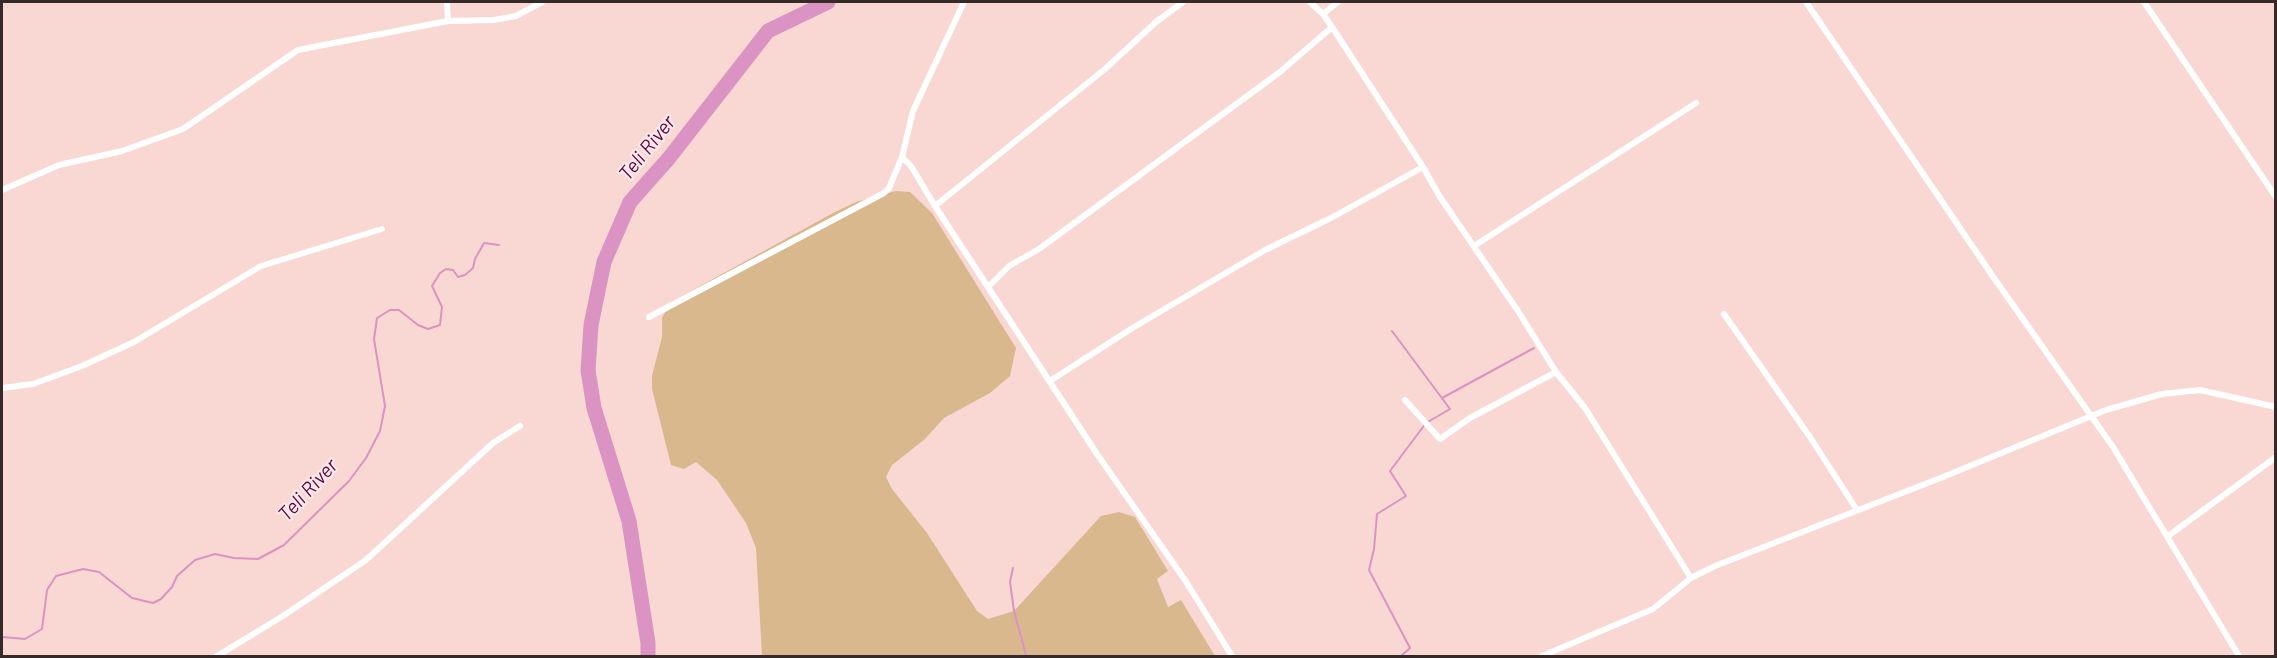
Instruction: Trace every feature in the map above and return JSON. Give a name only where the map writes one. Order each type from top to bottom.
[{"type":"street","points":[[447,2],[448,21]]},
{"type":"street","points":[[2,190],[59,165],[122,151],[183,129],[298,50],[448,21],[495,20],[516,16],[542,2]]},
{"type":"street","points":[[649,317],[884,193],[889,188],[902,157],[913,111],[964,2]]},
{"type":"street","points":[[935,206],[1105,69],[1156,22],[1183,2]]},
{"type":"street","points":[[1310,2],[1323,14],[1332,27],[1556,372],[1585,408],[1691,578]]},
{"type":"street","points":[[1323,14],[1338,2]]},
{"type":"street","points":[[1806,2],[1994,278],[2113,447],[2239,657]]},
{"type":"street","points":[[2144,2],[2276,196]]},
{"type":"street","points":[[988,286],[1009,266],[1039,249],[1280,72],[1332,27]]},
{"type":"street","points":[[1474,246],[1696,103]]},
{"type":"street","points":[[902,157],[911,166],[1097,454],[1185,580],[1232,657]]},
{"type":"street","points":[[1050,381],[1134,327],[1265,250],[1331,218],[1424,167]]},
{"type":"street","points":[[2,388],[33,384],[82,366],[134,342],[261,266],[382,229]]},
{"type":"street","points":[[1725,314],[1857,510]]},
{"type":"street","points":[[1405,400],[1440,439],[1470,418],[1556,372]]},
{"type":"street","points":[[1542,657],[1653,609],[1691,578],[1715,566],[1943,477],[2091,416],[2162,394],[2200,390],[2276,407]]},
{"type":"street","points":[[217,657],[366,560],[493,443],[520,426]]},
{"type":"street","points":[[2168,536],[2276,457]]},
{"type":"shaded area","points":[[896,191],[910,192],[932,213],[1016,348],[1010,376],[990,393],[944,418],[925,439],[892,465],[886,477],[892,489],[927,533],[977,611],[988,619],[1014,611],[1101,516],[1119,512],[1135,517],[1168,571],[1157,579],[1168,607],[1181,600],[1215,656],[762,656],[756,548],[746,523],[717,480],[696,462],[684,469],[671,465],[652,389],[652,376],[662,337],[662,318],[671,302],[833,213],[856,202]]},
{"type":"waterway","name":"Teli River","points":[[648,656],[648,643],[629,521],[594,408],[588,370],[591,325],[604,262],[630,202],[669,158],[768,31],[828,2]]},
{"type":"waterway","name":"Teli River","points":[[2,637],[25,639],[42,629],[47,590],[56,576],[83,569],[99,572],[132,598],[153,603],[161,599],[172,587],[177,576],[195,560],[215,554],[258,559],[284,545],[349,481],[366,458],[380,431],[385,406],[374,339],[377,318],[390,310],[399,310],[418,325],[428,329],[440,325],[442,307],[432,286],[440,273],[446,269],[453,270],[458,277],[465,275],[473,268],[484,243],[499,245]]},
{"type":"waterway","points":[[1392,331],[1450,409],[1426,423],[1390,471],[1406,496],[1377,514],[1374,549],[1369,570],[1410,648],[1401,656]]},
{"type":"waterway","points":[[1442,398],[1534,348]]},
{"type":"waterway","points":[[1013,568],[1010,582],[1014,611],[1026,655]]},
{"type":"waterway","points":[[2274,656],[2276,652]]}]
